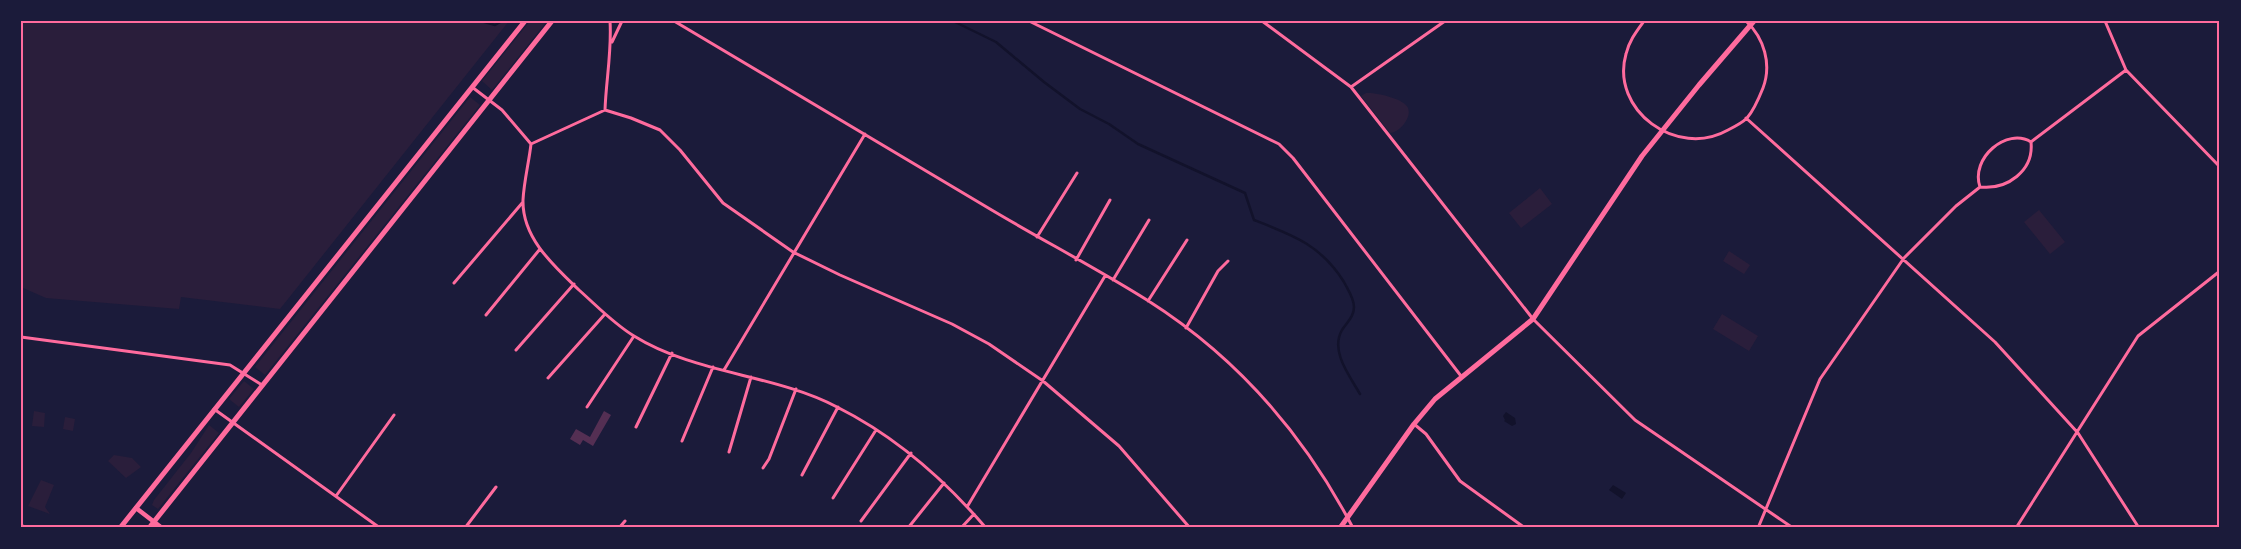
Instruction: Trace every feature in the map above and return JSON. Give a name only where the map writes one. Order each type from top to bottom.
[{"type":"main road","points":[[120,528],[524,21]]},
{"type":"main road","points":[[149,528],[552,21]]},
{"type":"main road","points":[[1340,528],[1414,424],[1435,399],[1533,319],[1599,218],[1660,132],[1750,22]]},
{"type":"street","points":[[605,110],[606,82],[611,45],[610,21]]},
{"type":"street","points":[[611,45],[622,21]]},
{"type":"street","points":[[674,21],[1036,237],[1148,300],[1186,328],[1241,373],[1288,426],[1322,472],[1353,528]]},
{"type":"street","points":[[1029,21],[1279,144],[1292,158],[1461,376]]},
{"type":"street","points":[[1262,21],[1351,87],[1533,319],[1635,420],[1793,528]]},
{"type":"street","points":[[1351,87],[1445,21]]},
{"type":"street","points":[[1644,21],[1633,36],[1625,56],[1624,79],[1630,97],[1640,112],[1660,132],[1678,138],[1696,140],[1723,133],[1746,118],[1759,98],[1767,72],[1767,59],[1750,22]]},
{"type":"street","points":[[2105,21],[2126,70],[2220,167]]},
{"type":"street","points":[[2031,142],[2126,70]]},
{"type":"street","points":[[472,86],[502,110],[531,144],[523,202],[530,234],[540,249],[605,314],[634,336],[672,354],[713,367],[796,388],[838,407],[911,454],[944,483],[986,528]]},
{"type":"street","points":[[531,144],[605,110],[660,130],[680,150],[723,203],[793,252],[840,275],[952,324],[990,344],[1043,380],[1119,446],[1190,528]]},
{"type":"street","points":[[1746,118],[1904,258],[1995,342],[2078,432],[2139,528]]},
{"type":"street","points":[[724,370],[865,134]]},
{"type":"street","points":[[1758,528],[1820,379],[1904,258],[1956,206],[1980,186],[1993,188],[2012,180],[2026,165],[2032,149],[2031,142],[2025,138],[2013,138],[1993,149],[1983,158],[1978,170],[1977,177],[1980,186]]},
{"type":"street","points":[[1036,237],[1077,173]]},
{"type":"street","points":[[1076,260],[1110,200]]},
{"type":"street","points":[[454,283],[523,202]]},
{"type":"street","points":[[1113,280],[1149,220]]},
{"type":"street","points":[[1148,300],[1187,240]]},
{"type":"street","points":[[486,315],[540,249]]},
{"type":"street","points":[[1186,328],[1218,271],[1228,261]]},
{"type":"street","points":[[2016,528],[2138,336],[2220,271]]},
{"type":"street","points":[[967,507],[1105,276]]},
{"type":"street","points":[[516,350],[574,284]]},
{"type":"street","points":[[548,378],[605,314]]},
{"type":"street","points":[[587,407],[634,336]]},
{"type":"street","points":[[21,337],[230,365],[263,385]]},
{"type":"street","points":[[636,427],[672,354]]},
{"type":"street","points":[[682,442],[713,367]]},
{"type":"street","points":[[729,452],[751,377]]},
{"type":"street","points":[[763,468],[770,459],[796,388]]},
{"type":"street","points":[[802,475],[838,407]]},
{"type":"street","points":[[214,409],[380,528]]},
{"type":"street","points":[[336,496],[394,415]]},
{"type":"street","points":[[1414,424],[1426,434],[1460,481],[1525,528]]},
{"type":"street","points":[[833,498],[876,430]]},
{"type":"street","points":[[862,521],[911,454]]},
{"type":"street","points":[[908,528],[944,483]]},
{"type":"street","points":[[465,528],[496,486]]},
{"type":"street","points":[[136,508],[162,528]]},
{"type":"street","points":[[961,528],[974,514]]},
{"type":"street","points":[[619,528],[625,521]]},
{"type":"street","points":[[21,526],[25,528]]},
{"type":"shaded area","points":[[21,21],[509,21],[280,309],[181,297],[179,309],[46,298],[21,287]]},
{"type":"shaded area","points":[[530,21],[547,21],[492,90],[482,81]]},
{"type":"shaded area","points":[[1366,93],[1390,97],[1406,105],[1409,112],[1401,128],[1390,133],[1361,96]]},
{"type":"shaded area","points":[[470,97],[480,105],[265,375],[255,367]]},
{"type":"shaded area","points":[[1540,188],[1552,204],[1521,228],[1509,213]]},
{"type":"shaded area","points":[[2039,210],[2065,242],[2050,254],[2024,222]]},
{"type":"shaded area","points":[[1729,251],[1750,265],[1744,274],[1723,261]]},
{"type":"shaded area","points":[[1722,314],[1758,336],[1749,351],[1713,329]]},
{"type":"shaded area","points":[[244,381],[254,389],[239,407],[229,399]]},
{"type":"shaded area","points":[[34,411],[45,413],[44,427],[32,426]]},
{"type":"shaded area","points":[[1506,412],[1515,418],[1516,424],[1512,426],[1504,421],[1503,416]]},
{"type":"shaded area","points":[[65,417],[75,419],[73,431],[63,429]]},
{"type":"shaded area","points":[[209,425],[219,433],[158,509],[152,505],[154,500],[191,453]]},
{"type":"shaded area","points":[[114,455],[132,458],[141,467],[126,478],[108,461]]},
{"type":"shaded area","points":[[41,480],[54,485],[45,507],[50,514],[28,506]]},
{"type":"shaded area","points":[[1613,485],[1626,493],[1622,499],[1609,490]]},
{"type":"building","points":[[604,411],[611,415],[593,446],[583,440],[580,445],[570,439],[576,429],[590,437]]},
{"type":"waterway","points":[[481,21],[495,25],[502,21]]},
{"type":"waterway","points":[[953,21],[996,42],[1080,109],[1109,124],[1138,144],[1245,193],[1254,220],[1294,236],[1326,259],[1344,282],[1353,300],[1353,314],[1342,330],[1338,346],[1342,363],[1360,394]]}]
